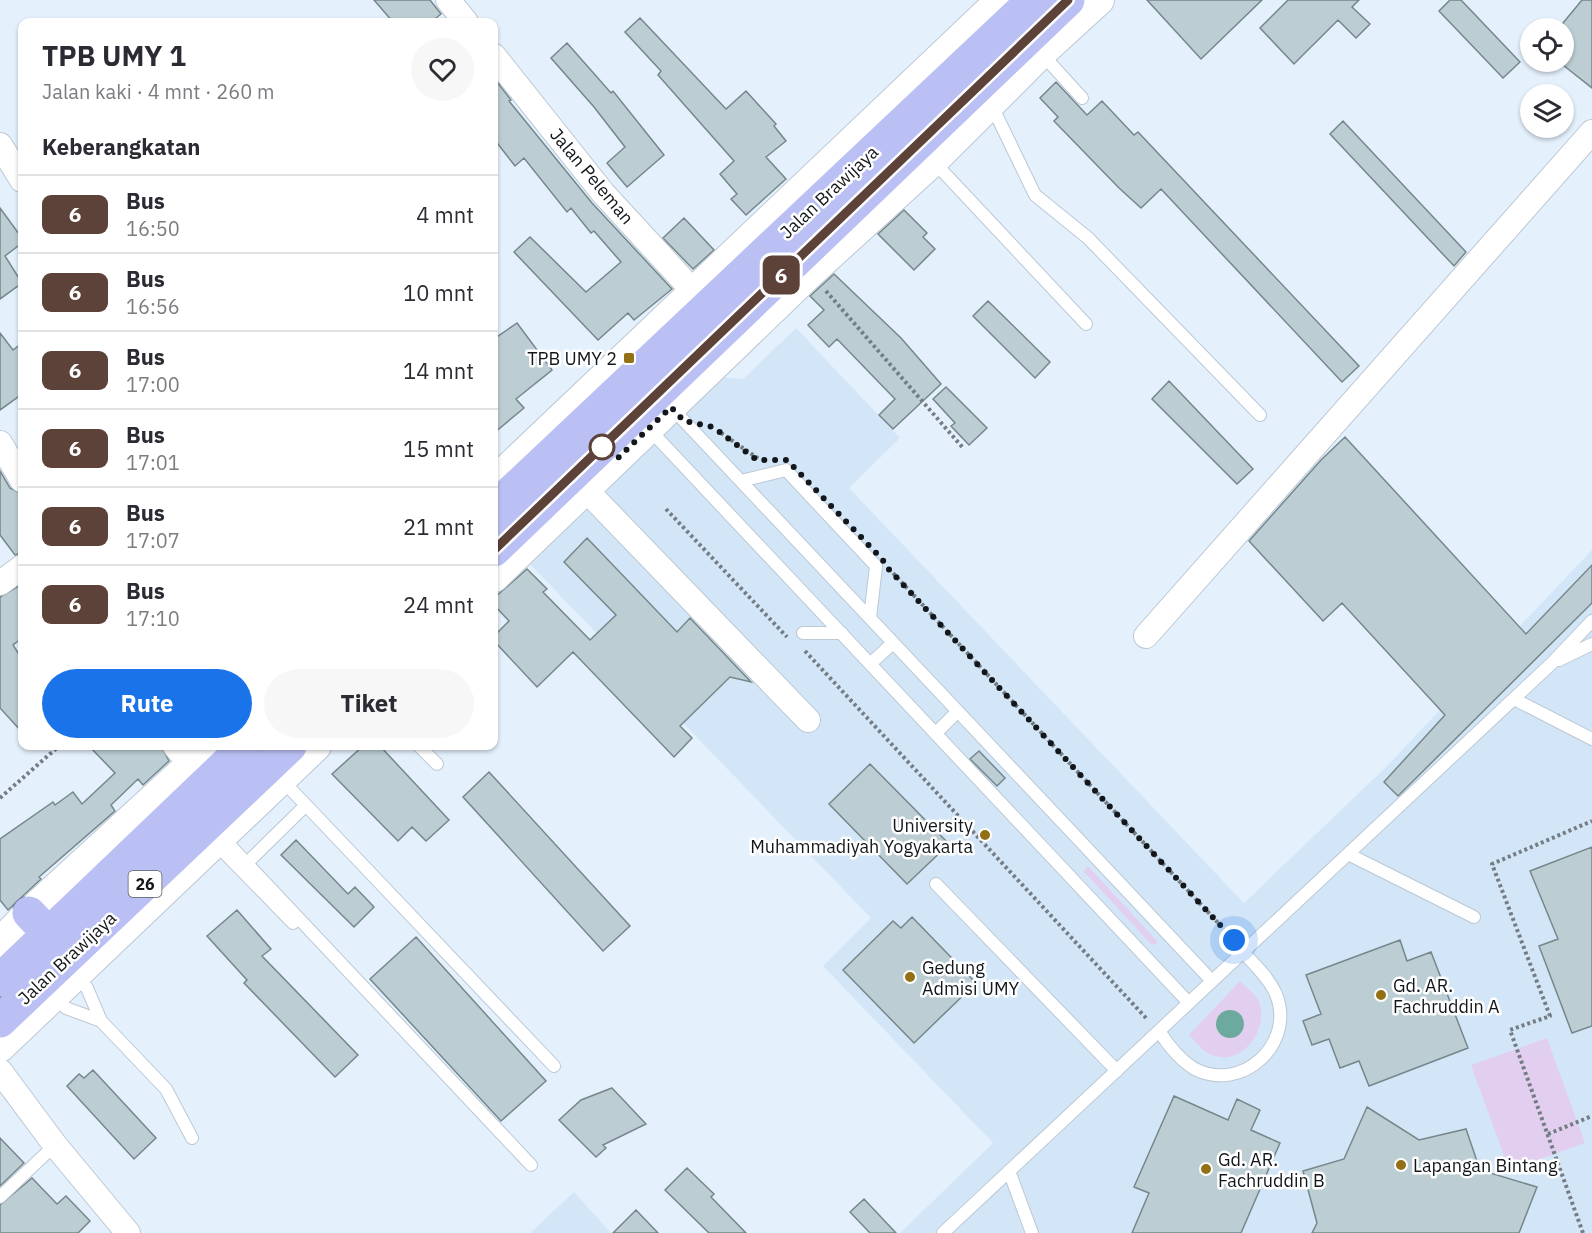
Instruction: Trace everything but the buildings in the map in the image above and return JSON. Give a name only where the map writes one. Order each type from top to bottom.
[{"type":"highway","name":"Jalan Brawijaya","points":[[498,504],[1034,0]]},
{"type":"highway","name":"Jalan Brawijaya","points":[[498,546],[1068,0]]},
{"type":"highway","name":"Jalan Brawijaya","points":[[0,980],[39,924],[240,750]]},
{"type":"highway","name":"Jalan Brawijaya","points":[[0,1021],[286,750]]},
{"type":"street","points":[[448,0],[463,18]]},
{"type":"street","points":[[498,478],[1000,0]]},
{"type":"street","points":[[498,573],[649,429],[677,414],[811,272],[933,161],[1041,53],[1099,0]]},
{"type":"street","name":"Jalan Peleman","points":[[498,61],[603,193],[694,292]]},
{"type":"street","points":[[1146,636],[1592,132]]},
{"type":"street","points":[[0,145],[18,174]]},
{"type":"street","points":[[0,442],[18,473]]},
{"type":"street","points":[[585,489],[808,720]]},
{"type":"street","points":[[0,583],[18,570]]},
{"type":"street","points":[[0,1047],[312,750]]},
{"type":"street","points":[[0,943],[39,924],[192,752]]},
{"type":"street","points":[[0,1071],[55,1145],[128,1233]]},
{"type":"lane","points":[[1041,53],[1082,98]]},
{"type":"lane","points":[[991,103],[1035,195],[1088,238],[1260,415]]},
{"type":"lane","points":[[933,161],[1086,324]]},
{"type":"lane","points":[[677,414],[1212,981]]},
{"type":"lane","points":[[649,429],[1189,1003]]},
{"type":"lane","points":[[741,481],[786,470],[876,566],[870,618]]},
{"type":"lane","points":[[943,1233],[1515,699],[1592,621]]},
{"type":"lane","points":[[803,633],[842,633]]},
{"type":"lane","points":[[870,664],[893,642]]},
{"type":"lane","points":[[1552,663],[1592,644]]},
{"type":"lane","points":[[1515,699],[1592,739]]},
{"type":"lane","points":[[936,733],[957,712]]},
{"type":"lane","points":[[422,750],[437,764]]},
{"type":"lane","points":[[281,779],[554,1066]]},
{"type":"lane","points":[[248,862],[305,806]]},
{"type":"lane","points":[[218,839],[248,862],[531,1165]]},
{"type":"lane","points":[[218,839],[293,923]]},
{"type":"lane","points":[[1348,854],[1474,917]]},
{"type":"lane","points":[[936,884],[1117,1071]]},
{"type":"lane","points":[[1159,1031],[1181,1058],[1194,1068],[1209,1074],[1225,1075],[1241,1072],[1262,1059],[1276,1039],[1280,1007],[1275,992],[1243,952]]},
{"type":"lane","points":[[75,975],[87,988],[101,1021],[165,1089],[192,1138]]},
{"type":"lane","points":[[53,995],[66,1008],[101,1021]]},
{"type":"lane","points":[[0,1197],[55,1145]]},
{"type":"lane","points":[[1009,1171],[1032,1233]]},
{"type":"path","points":[[811,272],[964,449]]},
{"type":"path","points":[[677,414],[713,427],[757,460],[766,459]]},
{"type":"path","points":[[666,509],[791,641]]},
{"type":"path","points":[[884,564],[1243,952]]},
{"type":"path","points":[[798,645],[1159,1031]]},
{"type":"path","points":[[0,798],[54,750]]},
{"type":"path","points":[[1583,1233],[1510,1029],[1550,1016],[1492,864],[1592,821]]},
{"type":"path","points":[[1548,1134],[1592,1116]]},
{"type":"shaded area","name":"University Muhammadiyah Yogyakarta","points":[[796,328],[900,438],[849,488],[1244,903],[1387,766],[1592,550],[1592,1233],[900,1233],[993,1143],[823,966],[871,918],[525,559],[706,376],[743,379]]},
{"type":"shaded area","points":[[1086,867],[1089,867],[1157,941],[1156,944],[1152,945],[1084,872]]},
{"type":"shaded area","points":[[1240,981],[1258,999],[1261,1014],[1260,1025],[1249,1046],[1240,1053],[1229,1057],[1218,1057],[1206,1052],[1189,1035]]},
{"type":"shaded area","points":[[1230,1010],[1240,1014],[1244,1024],[1240,1034],[1230,1038],[1220,1034],[1216,1024],[1220,1014]]},
{"type":"shaded area","points":[[1547,1038],[1585,1143],[1509,1170],[1471,1065]]},
{"type":"shaded area","points":[[574,1192],[611,1233],[530,1233]]},
{"type":"bus line","name":"6","points":[[498,546],[1068,0]]},
{"type":"place","name":"TPB UMY 2","points":[[629,358]]},
{"type":"place","name":"University Muhammadiyah Yogyakarta","points":[[985,835]]},
{"type":"place","name":"Gedung Admisi UMY","points":[[910,977]]},
{"type":"place","name":"Gd. AR. Fachruddin A","points":[[1381,995]]},
{"type":"place","name":"Lapangan Bintang","points":[[1401,1165]]},
{"type":"place","name":"Gd. AR. Fachruddin B","points":[[1206,1169]]},
{"type":"route","points":[[602,447],[617,459],[671,407],[684,421],[713,427],[757,460],[785,458],[883,560],[884,564],[1234,940]]}]
